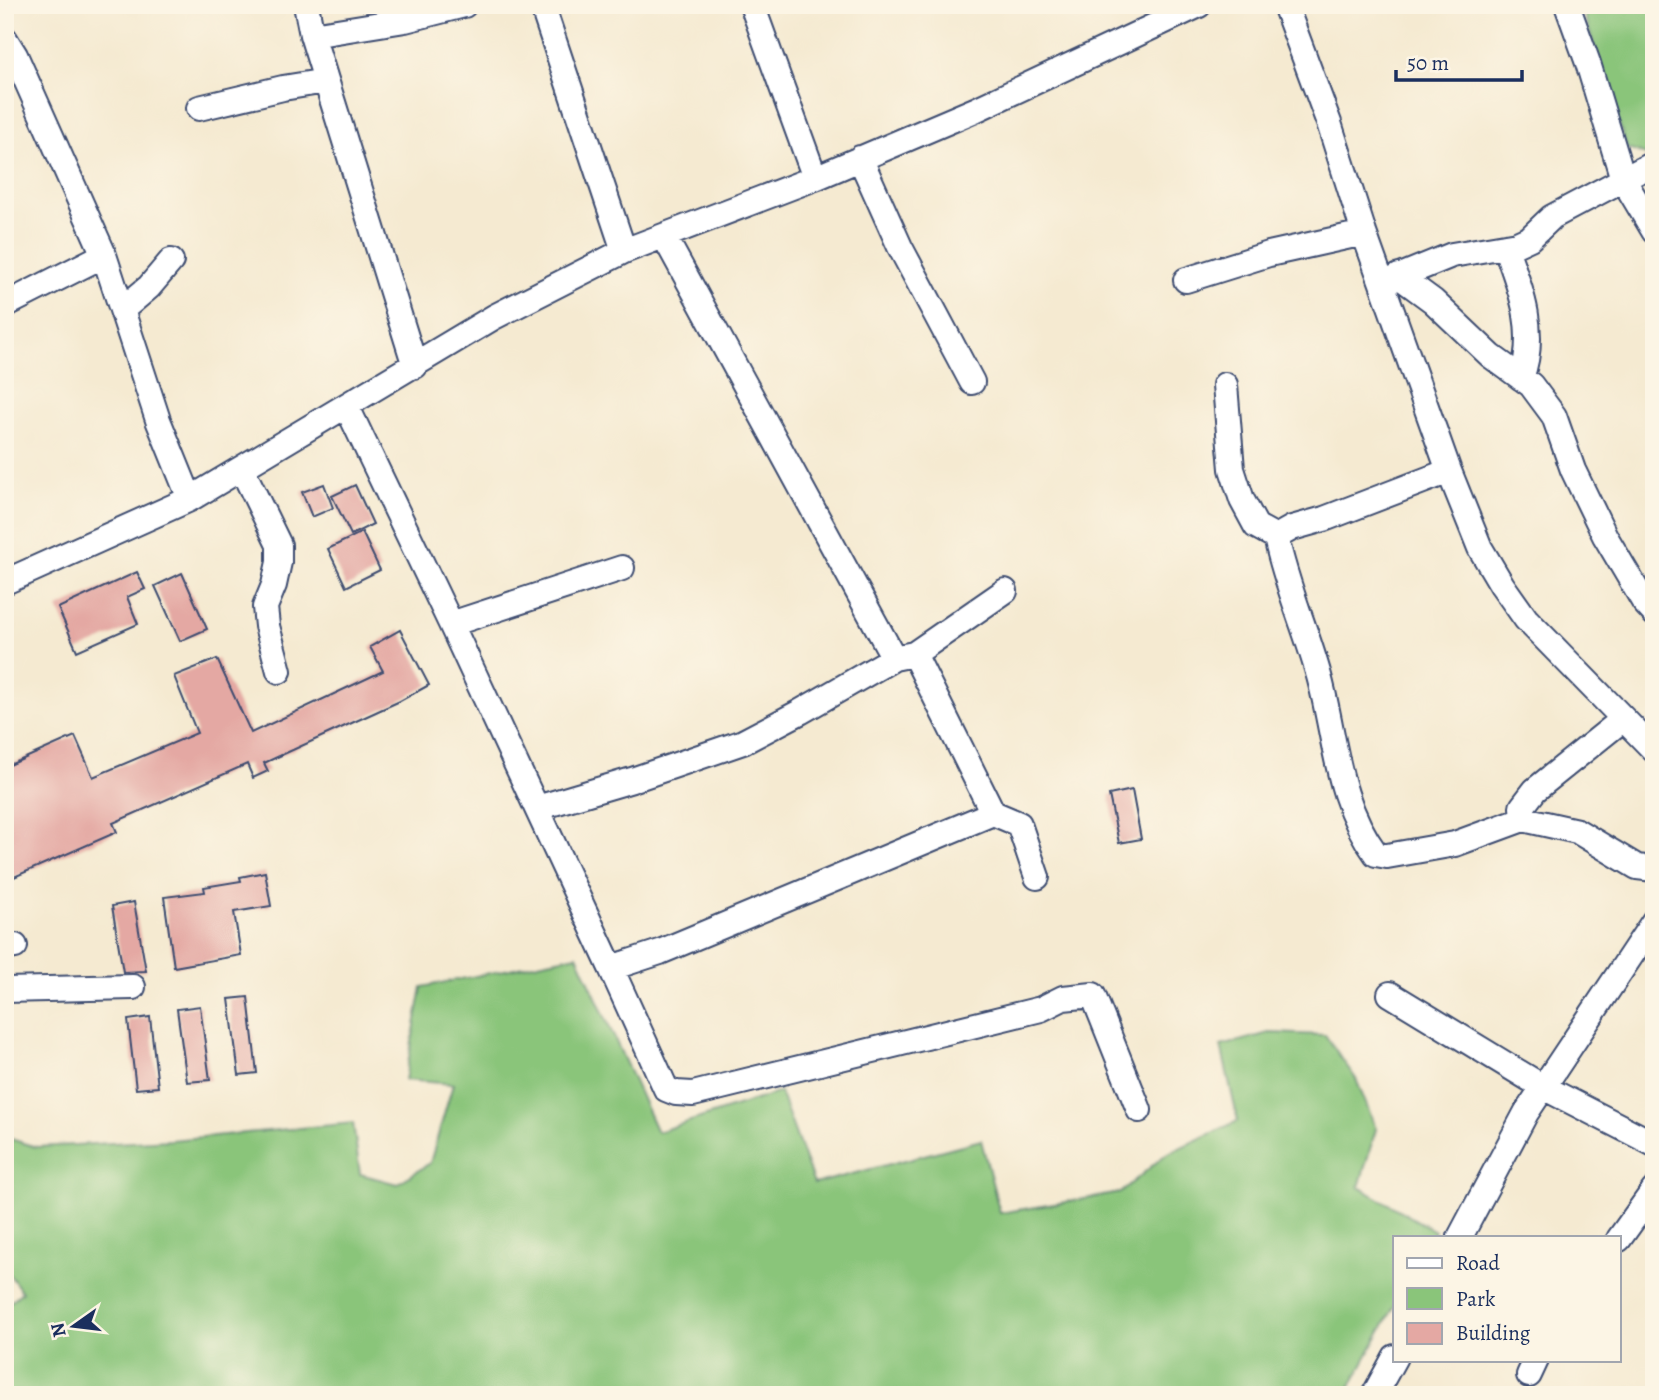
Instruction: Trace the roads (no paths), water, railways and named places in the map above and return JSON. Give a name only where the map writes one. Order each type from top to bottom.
[{"type":"street","points":[[306,5],[312,35],[415,366]]},
{"type":"street","points":[[312,35],[405,20],[464,5]]},
{"type":"street","points":[[542,5],[624,251]]},
{"type":"street","points":[[752,5],[815,178]]},
{"type":"street","points":[[5,582],[190,499],[495,317],[624,251],[815,178],[975,110],[1199,5]]},
{"type":"street","points":[[1285,5],[1329,123],[1364,233],[1391,280],[1449,471],[1480,548],[1526,619],[1654,750]]},
{"type":"street","points":[[1567,5],[1588,63],[1623,178],[1654,231]]},
{"type":"street","points":[[8,51],[104,255],[158,420],[190,499]]},
{"type":"street","points":[[200,108],[222,101],[326,81]]},
{"type":"street","points":[[860,158],[900,247],[972,382]]},
{"type":"street","points":[[1391,280],[1452,255],[1517,244],[1530,238],[1552,217],[1654,163]]},
{"type":"street","points":[[1186,280],[1269,254],[1364,233]]},
{"type":"street","points":[[664,236],[993,813],[1019,824],[1037,877]]},
{"type":"street","points":[[1506,246],[1528,323],[1529,349],[1521,378]]},
{"type":"street","points":[[5,305],[104,255]]},
{"type":"street","points":[[122,309],[149,287],[171,261]]},
{"type":"street","points":[[1391,280],[1433,301],[1491,356],[1531,385],[1554,416],[1573,470],[1605,536],[1644,602],[1654,613]]},
{"type":"street","points":[[1225,385],[1232,468],[1242,500],[1256,526],[1276,537],[1282,564],[1319,676],[1339,778],[1362,835],[1376,854],[1387,856],[1455,844],[1523,819],[1577,831],[1637,867],[1654,869]]},
{"type":"street","points":[[347,407],[451,624],[666,1089],[676,1093],[693,1094],[1041,1009],[1063,998],[1093,995],[1139,1110]]},
{"type":"street","points":[[242,469],[279,545],[279,562],[274,585],[265,607],[267,626],[279,671]]},
{"type":"street","points":[[1276,537],[1292,528],[1324,519],[1449,471]]},
{"type":"street","points":[[451,624],[622,568]]},
{"type":"street","points":[[537,808],[743,742],[904,656],[1004,591]]},
{"type":"street","points":[[1523,819],[1522,807],[1535,790],[1622,720]]},
{"type":"street","points":[[611,968],[673,946],[993,813]]},
{"type":"street","points":[[1461,1236],[1526,1113],[1654,921]]},
{"type":"street","points":[[5,989],[134,987]]},
{"type":"street","points":[[1390,994],[1543,1087],[1654,1144]]},
{"type":"street","points":[[1620,1238],[1654,1190]]},
{"type":"street","points":[[1374,1395],[1393,1361]]}]
